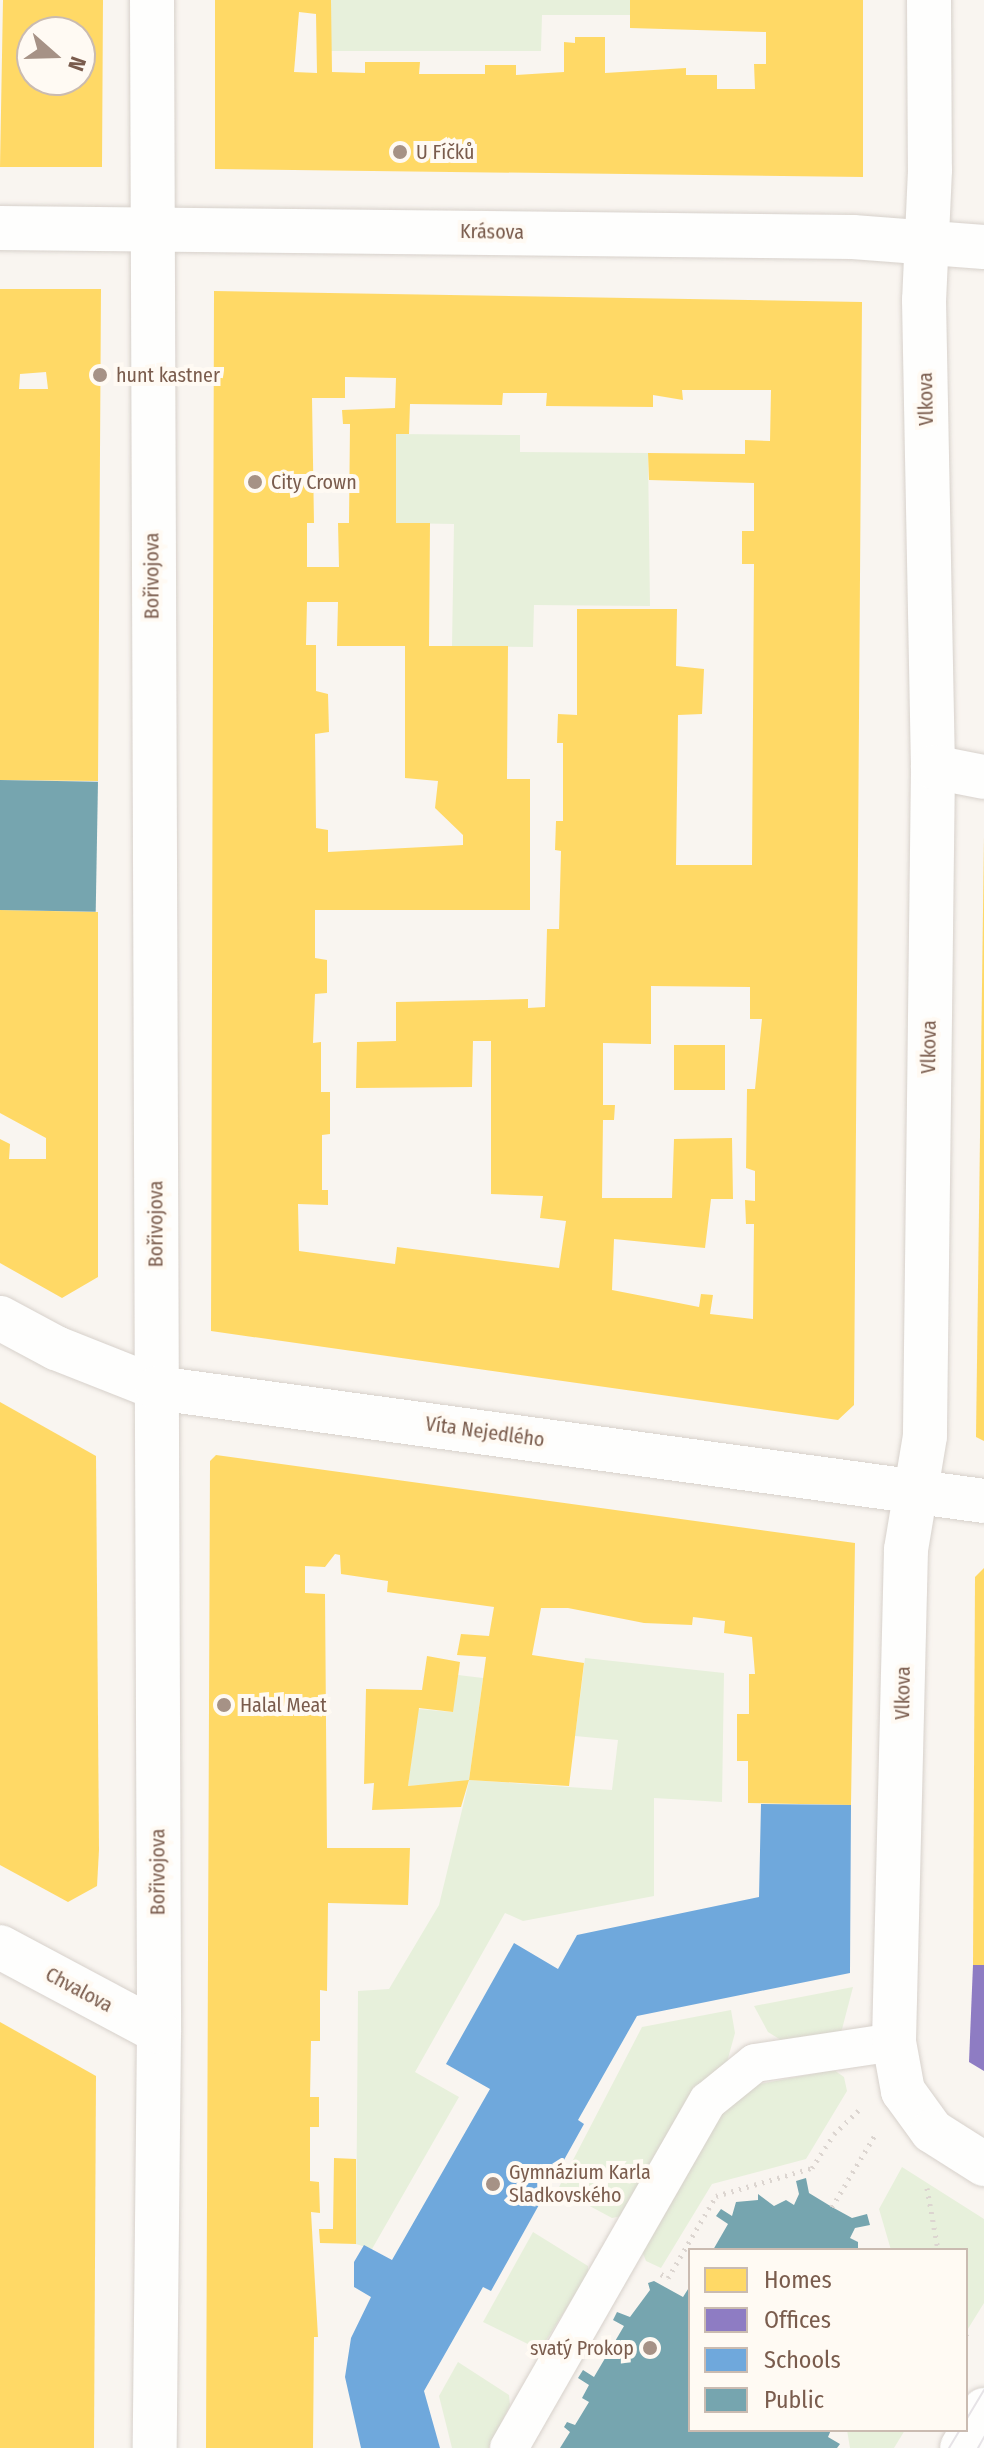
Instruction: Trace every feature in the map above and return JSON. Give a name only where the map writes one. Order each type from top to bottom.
[{"type":"street","name":"Bořivojova","points":[[152,0],[149,228],[159,2032],[155,2448]]},
{"type":"street","name":"Vlkova","points":[[929,0],[927,243],[933,767],[925,1436],[906,1550],[894,2042],[903,2091],[932,2131],[984,2164]]},
{"type":"street","name":"Krásova","points":[[0,228],[149,228],[927,243],[984,247]]},
{"type":"street","points":[[933,767],[984,777]]},
{"type":"street","name":"Víta Nejedlého","points":[[0,1318],[56,1348],[157,1388],[984,1501]]},
{"type":"street","name":"Chvalova","points":[[0,1947],[159,2032]]},
{"type":"street","points":[[509,2448],[708,2101],[755,2063],[894,2042]]},
{"type":"street","points":[[962,2448],[984,2410]]},
{"type":"path","points":[[654,2271],[668,2278],[716,2196],[812,2168],[834,2134],[860,2110]]},
{"type":"path","points":[[832,2207],[866,2147]]},
{"type":"path","points":[[925,2182],[938,2248]]},
{"type":"green space","points":[[331,0],[630,0],[630,15],[542,15],[541,51],[331,51]]},
{"type":"green space","points":[[396,434],[520,435],[520,452],[648,453],[650,606],[534,605],[533,647],[452,646],[454,524],[396,523]]},
{"type":"green space","points":[[585,1658],[724,1673],[722,1802],[654,1798],[654,1896],[523,1921],[505,1913],[415,2072],[459,2097],[372,2249],[356,2244],[358,1991],[389,1989],[439,1905],[469,1781],[408,1786],[418,1709],[452,1712],[458,1675],[483,1678],[469,1780],[612,1790],[618,1740],[575,1736]]},
{"type":"green space","points":[[853,1987],[841,2033],[789,2045],[768,2032],[754,2006]]},
{"type":"green space","points":[[731,2010],[735,2033],[727,2062],[651,2170],[645,2171],[646,2178],[622,2216],[612,2218],[558,2189],[642,2027]]},
{"type":"green space","points":[[834,2070],[844,2077],[847,2091],[806,2159],[712,2184],[661,2268],[646,2261],[641,2249],[729,2100],[754,2085]]},
{"type":"green space","points":[[902,2167],[984,2219],[984,2303],[968,2329],[968,2248],[890,2248],[879,2209]]},
{"type":"green space","points":[[533,2232],[588,2266],[588,2274],[540,2350],[483,2322]]},
{"type":"green space","points":[[458,2362],[509,2395],[510,2405],[489,2448],[452,2448],[439,2396]]},
{"type":"green space","points":[[847,2432],[904,2432],[894,2448],[850,2448]]},
{"type":"building: Homes","points":[[3,0],[103,0],[102,167],[0,167]]},
{"type":"building: Homes","points":[[215,0],[331,0],[332,72],[365,73],[365,62],[420,62],[419,74],[485,74],[485,65],[516,65],[516,75],[564,72],[564,42],[575,43],[575,37],[605,37],[605,73],[686,68],[686,75],[717,75],[717,89],[755,89],[754,64],[766,64],[766,32],[630,28],[630,0],[863,0],[863,177],[215,169]],"holes":[[[299,12],[316,14],[317,73],[294,72]]]},
{"type":"building: Homes","points":[[0,289],[101,289],[98,781],[0,780]],"holes":[[[46,372],[48,389],[19,389],[20,374]]]},
{"type":"building: Homes","points":[[214,291],[862,302],[854,1405],[838,1420],[211,1331]],"holes":[[[345,377],[396,378],[395,408],[342,410],[343,424],[350,424],[349,523],[338,523],[339,567],[307,567],[307,523],[314,523],[312,398],[345,398]],[[682,390],[771,390],[770,441],[745,440],[745,454],[648,453],[649,480],[754,483],[754,531],[742,531],[742,564],[754,564],[752,865],[676,865],[678,715],[702,714],[704,669],[676,666],[677,609],[577,609],[577,715],[558,714],[557,743],[563,743],[563,821],[556,821],[555,850],[561,851],[559,929],[547,929],[545,1007],[528,1008],[528,999],[396,1002],[396,1041],[357,1042],[356,1088],[472,1087],[473,1041],[491,1041],[491,1194],[543,1196],[540,1218],[566,1221],[559,1268],[397,1247],[395,1264],[299,1251],[298,1204],[328,1205],[328,1190],[322,1190],[322,1135],[330,1134],[330,1092],[321,1092],[321,1042],[313,1043],[315,994],[327,993],[327,960],[315,958],[315,910],[530,910],[530,779],[507,779],[508,646],[429,646],[430,523],[396,523],[396,434],[409,434],[410,404],[502,405],[503,393],[547,393],[546,406],[653,407],[653,395],[683,400]],[[307,602],[338,602],[337,646],[405,646],[405,778],[438,781],[435,808],[463,835],[463,845],[328,852],[328,830],[316,828],[315,734],[329,732],[328,694],[316,691],[316,645],[306,645]],[[651,986],[750,987],[750,1019],[762,1019],[755,1089],[747,1089],[746,1168],[755,1171],[755,1201],[745,1200],[746,1224],[754,1224],[753,1319],[710,1314],[713,1295],[701,1294],[699,1307],[612,1290],[614,1239],[705,1248],[711,1199],[733,1199],[732,1138],[674,1139],[672,1198],[602,1198],[603,1120],[614,1120],[615,1105],[603,1105],[603,1043],[651,1044]]]},
{"type":"building: Homes","points":[[984,836],[984,1441],[976,1437]]},
{"type":"building: Homes","points":[[0,910],[98,912],[98,1277],[62,1298],[0,1263],[0,1139],[10,1144],[9,1159],[46,1159],[46,1138],[0,1113]]},
{"type":"building: Homes","points":[[674,1045],[725,1045],[725,1090],[674,1090]]},
{"type":"building: Homes","points":[[0,1402],[96,1456],[97,1886],[68,1902],[0,1865]]},
{"type":"building: Homes","points":[[216,1455],[855,1543],[851,1805],[748,1803],[748,1761],[737,1761],[737,1714],[749,1714],[749,1674],[755,1674],[752,1637],[724,1633],[725,1621],[693,1617],[692,1625],[644,1623],[568,1608],[541,1608],[532,1655],[584,1663],[569,1786],[469,1780],[486,1657],[457,1655],[461,1634],[489,1636],[494,1607],[387,1592],[388,1581],[341,1574],[340,1555],[335,1554],[325,1567],[305,1566],[305,1593],[325,1594],[327,1848],[410,1848],[408,1905],[328,1903],[327,1991],[320,1990],[320,2041],[311,2041],[310,2097],[319,2097],[319,2127],[310,2127],[310,2181],[319,2182],[320,2213],[311,2212],[318,2337],[314,2337],[313,2448],[206,2448],[210,1461]]},
{"type":"building: Homes","points":[[984,1568],[984,1965],[973,1965],[975,1577]]},
{"type":"building: Homes","points":[[427,1656],[460,1662],[453,1712],[419,1708],[408,1786],[469,1780],[461,1807],[372,1810],[374,1783],[364,1784],[366,1689],[422,1690]]},
{"type":"building: Homes","points":[[0,2022],[96,2076],[94,2448],[0,2448]]},
{"type":"building: Homes","points":[[334,2158],[356,2159],[356,2244],[320,2243],[319,2229],[333,2229]]},
{"type":"building: Offices","points":[[973,1965],[984,1965],[984,2071],[969,2062]]},
{"type":"building: Schools","name":"Gymnázium Karla Sladkovského","points":[[761,1804],[851,1805],[850,1973],[637,2016],[578,2120],[584,2124],[491,2291],[483,2287],[424,2391],[440,2448],[361,2448],[345,2377],[351,2338],[371,2297],[354,2287],[354,2262],[364,2245],[392,2260],[490,2089],[446,2064],[514,1943],[558,1969],[577,1935],[759,1897]]},
{"type":"building: Public","points":[[0,780],[98,782],[96,912],[0,910]]},
{"type":"building: Public","points":[[806,2178],[809,2193],[852,2218],[867,2214],[870,2225],[855,2228],[850,2238],[858,2242],[858,2248],[714,2248],[728,2224],[716,2216],[721,2209],[732,2216],[736,2202],[758,2200],[758,2194],[774,2206],[786,2200],[794,2205],[799,2194],[796,2181]]},
{"type":"building: Public","name":"svatý Prokop","points":[[654,2281],[683,2297],[688,2289],[688,2432],[830,2432],[828,2437],[840,2444],[837,2448],[560,2448],[570,2432],[564,2427],[567,2422],[575,2425],[589,2402],[582,2398],[589,2385],[578,2378],[583,2370],[594,2377],[624,2326],[613,2320],[617,2312],[630,2317],[650,2290],[648,2283]]},
{"type":"tram line","points":[[968,2417],[984,2390]]},
{"type":"tram line","points":[[949,2448],[959,2432]]},
{"type":"tram line","points":[[978,2448],[984,2437]]},
{"type":"place","name":"U Fíčků","points":[[400,152]]},
{"type":"place","name":"hunt kastner","points":[[100,375]]},
{"type":"place","name":"City Crown","points":[[255,482]]},
{"type":"place","name":"Halal Meat","points":[[224,1705]]},
{"type":"place","name":"Gymnázium Karla Sladkovského","points":[[493,2184]]},
{"type":"place","name":"svatý Prokop","points":[[650,2348]]}]
